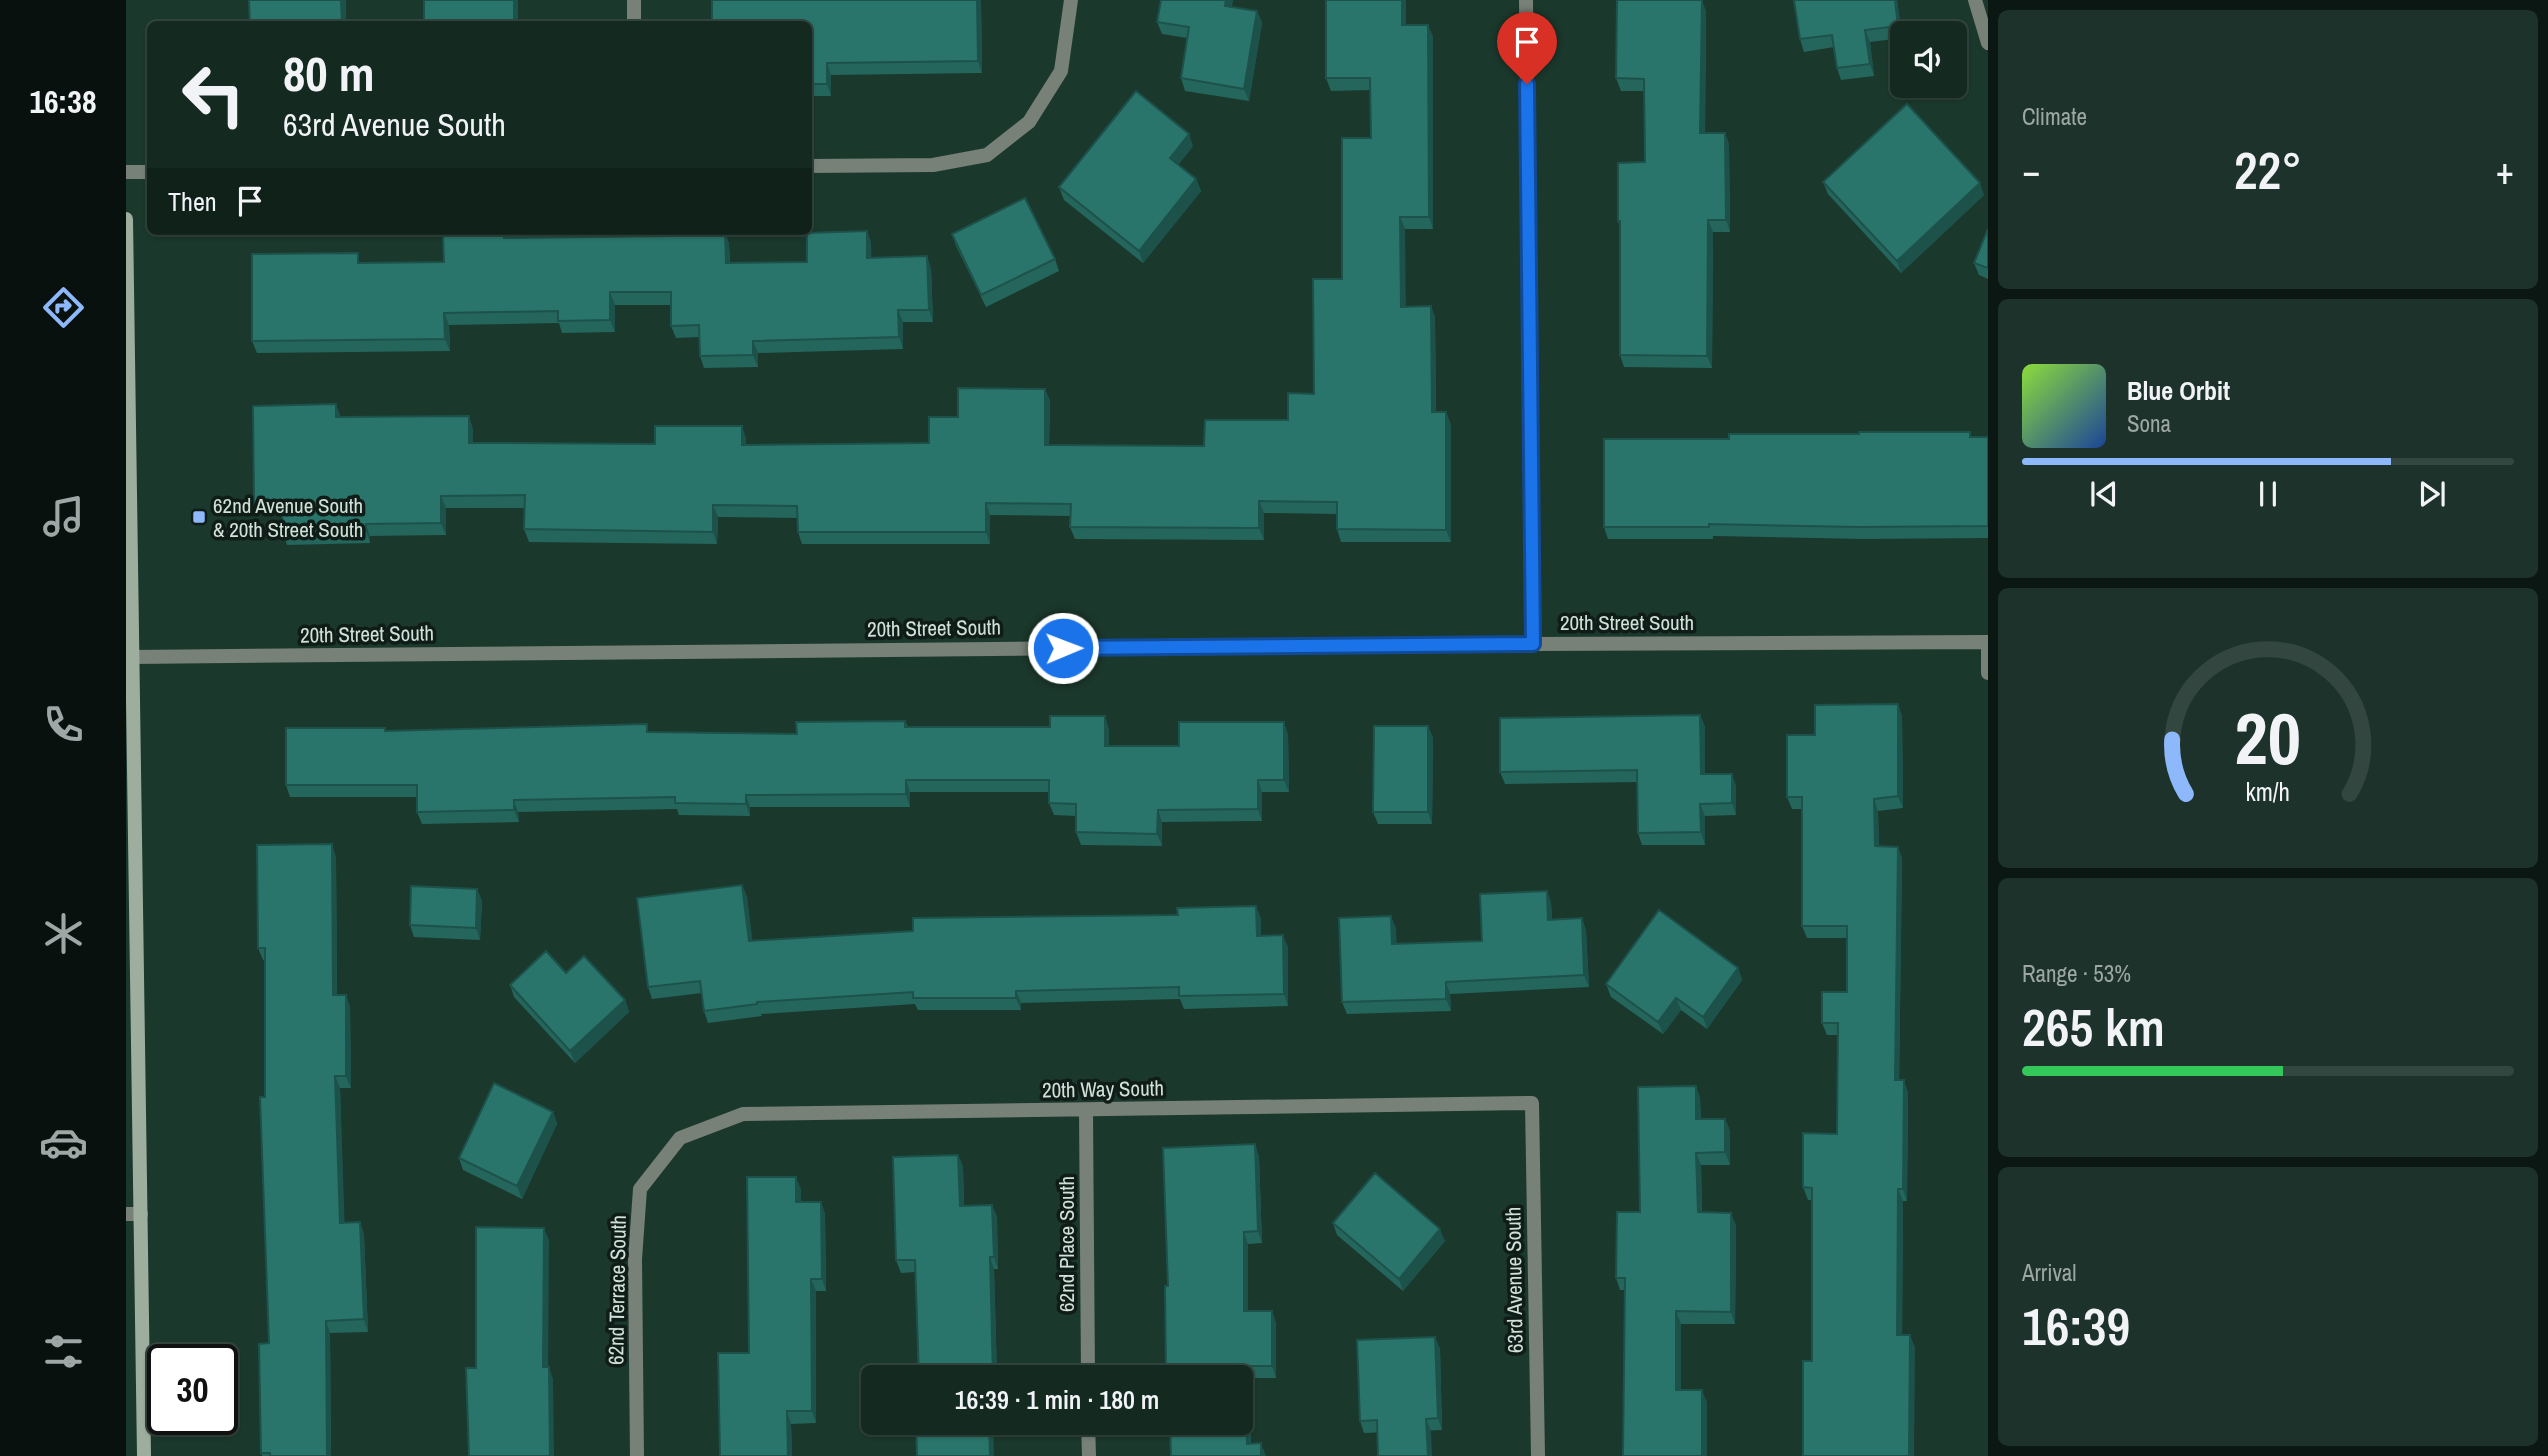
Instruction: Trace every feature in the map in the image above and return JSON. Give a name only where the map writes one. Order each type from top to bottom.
[{"type":"street","points":[[634,0],[634,21]]},
{"type":"street","points":[[812,166],[933,165],[987,155],[1029,122],[1061,71],[1071,0]]},
{"type":"street","points":[[1526,0],[1533,644]]},
{"type":"street","points":[[1975,0],[1988,43]]},
{"type":"street","points":[[126,172],[147,172]]},
{"type":"street","points":[[126,219],[129,597],[132,657],[130,761],[133,1214],[144,1456]]},
{"type":"street","points":[[1988,642],[1988,673]]},
{"type":"street","name":"20th Street South","points":[[132,657],[1988,642]]},
{"type":"street","name":"20th Way South","points":[[680,1138],[743,1114],[1532,1103]]},
{"type":"street","name":"63rd Avenue South","points":[[1532,1103],[1538,1456]]},
{"type":"street","name":"62nd Place South","points":[[1086,1110],[1088,1365]]},
{"type":"street","name":"62nd Terrace South","points":[[637,1456],[635,1259],[640,1189],[680,1138]]},
{"type":"street","points":[[1088,1435],[1089,1456]]},
{"type":"building","points":[[249,0],[341,0],[342,21],[250,21]]},
{"type":"building","points":[[424,0],[514,0],[514,21],[424,21]]},
{"type":"building","points":[[712,0],[977,0],[978,61],[827,63],[827,84],[812,84],[812,21],[712,21]]},
{"type":"building","points":[[1161,0],[1226,0],[1225,6],[1257,11],[1244,89],[1181,78],[1189,27],[1157,22]]},
{"type":"building","points":[[1326,0],[1402,0],[1402,25],[1428,25],[1429,217],[1400,217],[1401,307],[1431,306],[1432,412],[1446,412],[1446,530],[1337,529],[1337,502],[1259,501],[1259,528],[1070,527],[1071,504],[986,503],[986,532],[798,532],[797,506],[713,505],[713,532],[524,529],[525,495],[441,496],[441,523],[366,524],[366,531],[283,533],[282,501],[254,501],[253,406],[336,404],[336,417],[469,416],[469,443],[655,444],[655,426],[742,426],[742,445],[929,443],[929,417],[958,417],[958,388],[1045,389],[1045,445],[1204,446],[1205,420],[1288,420],[1288,393],[1314,394],[1313,279],[1342,279],[1342,138],[1371,138],[1370,78],[1326,78]]},
{"type":"building","points":[[1617,0],[1702,0],[1700,133],[1725,133],[1726,220],[1708,220],[1707,356],[1620,355],[1618,163],[1645,162],[1644,79],[1616,78]]},
{"type":"building","points":[[1794,0],[1895,0],[1897,21],[1890,21],[1890,27],[1865,30],[1870,64],[1837,68],[1832,35],[1800,39]]},
{"type":"building","points":[[1136,91],[1189,134],[1170,158],[1196,179],[1139,251],[1059,187]]},
{"type":"building","points":[[1907,104],[1980,183],[1897,261],[1823,182]]},
{"type":"building","points":[[1025,198],[1055,259],[981,295],[952,234]]},
{"type":"building","points":[[1988,229],[1988,268],[1974,263]]},
{"type":"building","points":[[867,231],[867,258],[927,256],[929,310],[898,310],[899,337],[753,341],[753,355],[700,356],[699,325],[671,326],[671,292],[610,292],[610,320],[558,321],[558,311],[444,313],[445,339],[252,341],[252,254],[358,253],[358,263],[444,262],[443,236],[504,235],[504,238],[725,235],[726,263],[807,262],[807,235]]},
{"type":"building","points":[[1970,432],[1970,437],[1988,437],[1988,526],[1709,524],[1709,527],[1604,527],[1604,439],[1729,439],[1729,434]]},
{"type":"building","points":[[1898,704],[1898,796],[1874,799],[1875,846],[1898,847],[1895,1080],[1904,1080],[1903,1189],[1898,1189],[1897,1335],[1910,1335],[1909,1456],[1803,1456],[1803,1361],[1812,1361],[1812,1188],[1803,1187],[1803,1133],[1837,1134],[1838,1023],[1822,1023],[1822,992],[1847,992],[1847,926],[1802,926],[1802,797],[1787,797],[1787,735],[1815,735],[1815,705]]},
{"type":"building","points":[[1700,715],[1701,774],[1732,774],[1732,803],[1700,804],[1701,832],[1638,833],[1637,770],[1500,772],[1500,718]]},
{"type":"building","points":[[1050,716],[1105,716],[1105,746],[1179,746],[1179,722],[1284,722],[1284,780],[1258,780],[1258,809],[1158,810],[1157,834],[1076,832],[1076,804],[1049,803],[1049,780],[906,780],[906,794],[746,795],[746,804],[675,803],[675,797],[514,800],[514,810],[417,812],[417,785],[286,785],[286,728],[385,728],[385,731],[647,724],[647,732],[797,734],[796,722],[905,721],[905,727],[1050,727]]},
{"type":"building","points":[[1374,726],[1428,726],[1428,812],[1373,812]]},
{"type":"building","points":[[332,844],[333,995],[346,995],[346,1076],[335,1076],[340,1223],[360,1222],[364,1319],[326,1321],[327,1456],[270,1456],[270,1453],[261,1453],[259,1344],[269,1343],[260,1097],[265,1097],[265,948],[258,948],[257,845]]},
{"type":"building","points":[[742,885],[749,941],[913,931],[913,918],[1178,915],[1177,908],[1256,906],[1257,936],[1283,935],[1284,994],[1179,996],[1179,987],[1016,991],[1016,998],[913,998],[913,992],[757,1002],[704,1011],[700,981],[648,987],[637,898]]},
{"type":"building","points":[[411,886],[477,889],[476,928],[410,925]]},
{"type":"building","points":[[1547,891],[1548,920],[1582,918],[1584,975],[1446,982],[1446,999],[1342,1002],[1339,918],[1391,916],[1392,944],[1482,941],[1480,894]]},
{"type":"building","points":[[1659,910],[1738,968],[1703,1017],[1676,998],[1658,1022],[1606,984]]},
{"type":"building","points":[[546,951],[566,973],[584,956],[625,1000],[570,1051],[510,985]]},
{"type":"building","points":[[494,1083],[553,1112],[517,1186],[459,1158]]},
{"type":"building","points":[[1696,1086],[1696,1119],[1725,1119],[1725,1152],[1696,1153],[1698,1212],[1731,1213],[1731,1312],[1676,1311],[1676,1390],[1702,1390],[1702,1456],[1623,1456],[1625,1278],[1616,1278],[1617,1212],[1640,1212],[1638,1087]]},
{"type":"building","points":[[1255,1144],[1258,1231],[1244,1232],[1244,1311],[1272,1311],[1272,1366],[1166,1365],[1165,1286],[1168,1286],[1163,1148]]},
{"type":"building","points":[[958,1155],[960,1206],[992,1205],[994,1257],[990,1257],[993,1365],[919,1365],[915,1260],[896,1260],[893,1157]]},
{"type":"building","points":[[1375,1173],[1440,1229],[1399,1279],[1333,1223]]},
{"type":"building","points":[[747,1177],[796,1177],[796,1202],[821,1202],[822,1279],[811,1279],[812,1411],[787,1411],[788,1456],[720,1456],[718,1353],[749,1353]]},
{"type":"building","points":[[476,1227],[544,1228],[543,1367],[549,1367],[550,1456],[469,1456],[466,1368],[476,1368]]},
{"type":"building","points":[[1435,1337],[1438,1418],[1426,1419],[1428,1456],[1378,1456],[1377,1420],[1360,1421],[1357,1340]]},
{"type":"building","points":[[916,1435],[989,1435],[990,1456],[917,1456]]},
{"type":"building","points":[[1170,1435],[1247,1435],[1247,1444],[1261,1443],[1261,1456],[1171,1456]]},
{"type":"place","name":"62nd Avenue South & 20th Street South","points":[[199,517]]},
{"type":"route","points":[[1063,648],[1533,644],[1527,84]]}]
